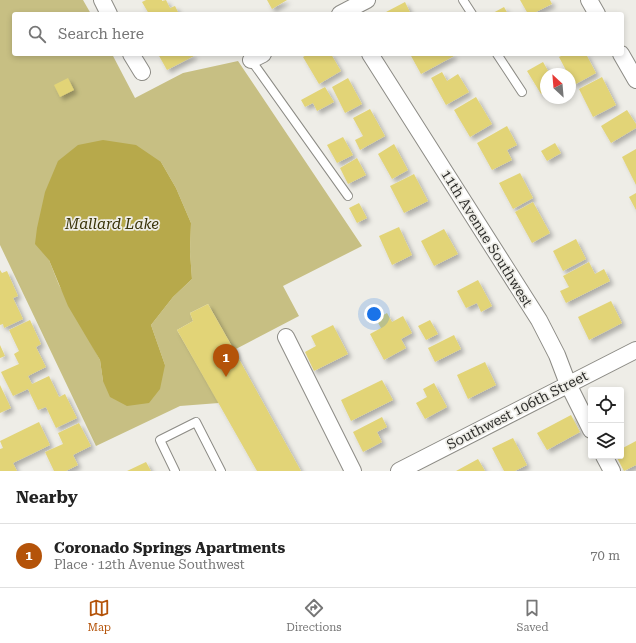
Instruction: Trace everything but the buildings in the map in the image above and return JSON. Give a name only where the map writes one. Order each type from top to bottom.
[{"type":"street","points":[[102,0],[108,12]]},
{"type":"street","points":[[342,10],[367,0]]},
{"type":"street","points":[[589,0],[596,12]]},
{"type":"street","points":[[133,56],[142,72]]},
{"type":"street","name":"11th Avenue Southwest","points":[[371,56],[539,320],[557,355],[568,384],[588,424]]},
{"type":"street","points":[[622,56],[636,80]]},
{"type":"street","points":[[286,337],[353,471]]},
{"type":"street","name":"Southwest 106th Street","points":[[399,471],[636,350]]},
{"type":"street","points":[[606,459],[612,471]]},
{"type":"lane","points":[[463,0],[471,12]]},
{"type":"lane","points":[[499,56],[522,92]]},
{"type":"lane","points":[[257,57],[348,196]]},
{"type":"lane","points":[[175,471],[160,440],[196,422],[220,471]]},
{"type":"shaded area","points":[[0,0],[83,0],[90,12],[12,12],[12,56],[113,56],[135,98],[183,73],[238,61],[362,246],[283,286],[299,316],[234,350],[208,304],[190,313],[193,321],[177,330],[219,403],[180,406],[96,446],[0,245]],"holes":[[[161,162],[176,188],[191,223],[190,252],[192,279],[173,297],[151,325],[165,365],[103,381],[100,360],[59,285],[49,260]]]},
{"type":"water","name":"Mallard Lake","points":[[103,140],[136,145],[161,162],[176,188],[191,223],[190,252],[192,279],[173,297],[151,325],[165,365],[160,389],[149,403],[127,406],[110,397],[103,381],[100,360],[68,306],[49,260],[35,244],[45,192],[58,161],[78,145]]},
{"type":"place","name":"Coronado Springs Apartments","points":[[226,377]]}]
